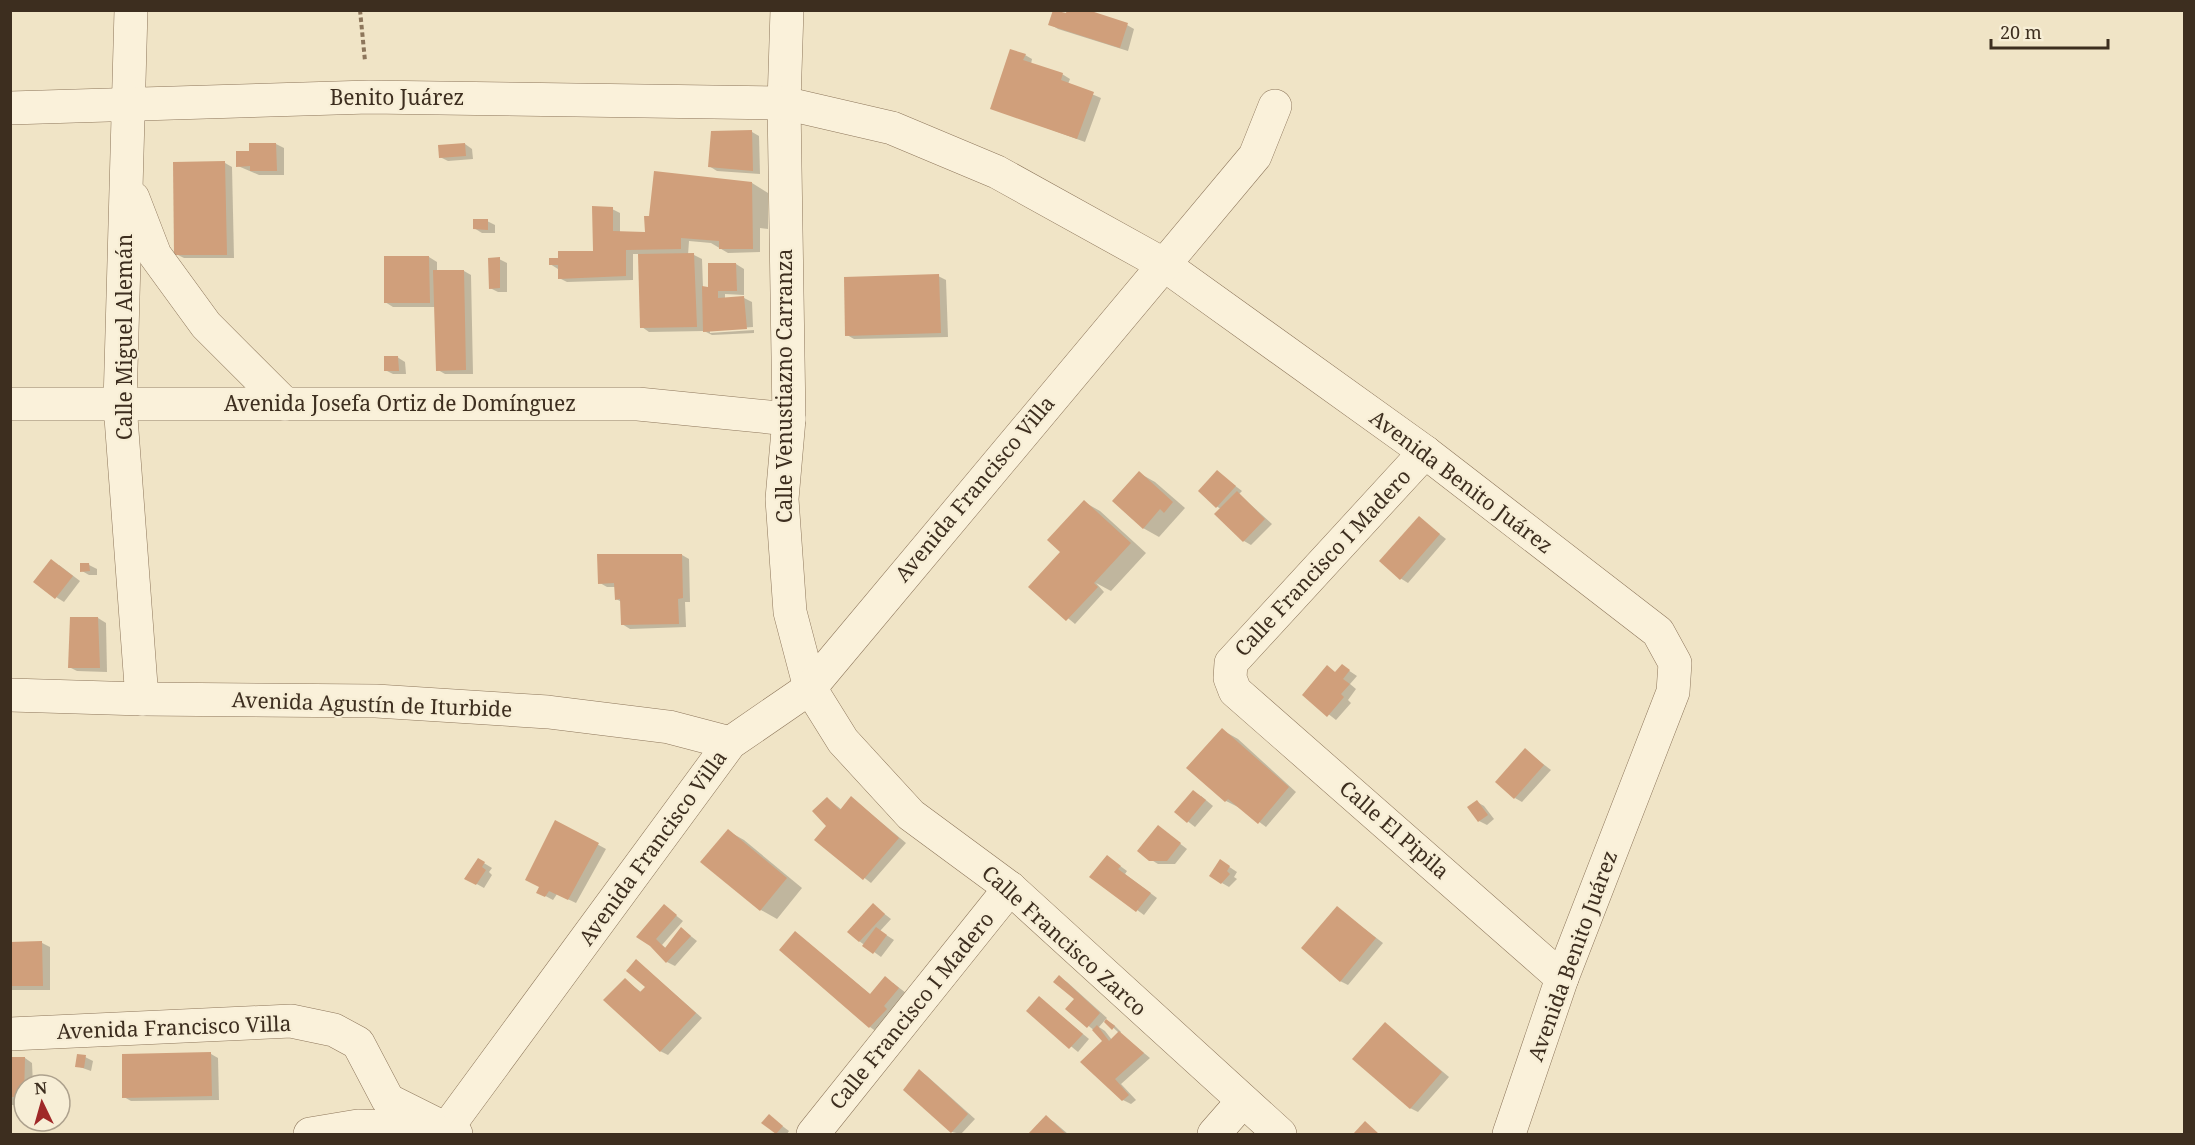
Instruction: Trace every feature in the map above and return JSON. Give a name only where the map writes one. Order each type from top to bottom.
[{"type":"street","name":"Calle Miguel Alemán","points":[[131,10],[120,404],[142,699]]},
{"type":"street","name":"Calle Venustiazno Carranza","points":[[787,10],[784,103],[789,419],[782,499],[790,612],[810,688]]},
{"type":"street","name":"Benito Juárez","points":[[10,108],[369,97],[784,103]]},
{"type":"street","name":"Avenida Benito Juárez","points":[[784,103],[892,128],[998,172],[1163,264],[1425,452],[1658,632],[1675,663],[1673,692],[1562,978],[1509,1134]]},
{"type":"street","name":"Avenida Francisco Villa","points":[[10,1034],[291,1021],[334,1030],[358,1043],[388,1100],[451,1131],[730,743],[810,688],[1255,156],[1275,106]]},
{"type":"street","points":[[127,184],[155,255],[207,325],[285,404]]},
{"type":"street","name":"Avenida Josefa Ortiz de Domínguez","points":[[10,404],[638,404],[789,419]]},
{"type":"street","name":"Calle Francisco I Madero","points":[[1230,678],[1231,663],[1425,452]]},
{"type":"street","name":"Calle El Pipila","points":[[1230,678],[1235,691],[1562,978]]},
{"type":"street","name":"Calle Francisco Zarco","points":[[810,688],[843,741],[911,815],[1010,888],[1242,1102],[1280,1134]]},
{"type":"street","name":"Avenida Agustín de Iturbide","points":[[10,695],[142,699],[376,701],[548,712],[669,727],[730,743]]},
{"type":"street","name":"Calle Francisco I Madero","points":[[813,1134],[1010,888]]},
{"type":"street","points":[[1214,1134],[1242,1102]]},
{"type":"street","points":[[310,1134],[358,1126],[451,1131]]},
{"type":"path","points":[[360,10],[369,97]]},
{"type":"building","points":[[1053,10],[1066,13],[1067,10],[1088,10],[1128,23],[1120,48],[1048,25]]},
{"type":"building","points":[[1010,49],[1026,54],[1023,60],[1063,73],[1061,80],[1094,92],[1077,139],[990,109]]},
{"type":"building","points":[[752,130],[753,171],[708,167],[711,131]]},
{"type":"building","points":[[249,143],[276,143],[277,171],[250,171],[250,166],[236,167],[236,151],[249,151]]},
{"type":"building","points":[[465,143],[466,156],[439,158],[438,145]]},
{"type":"building","points":[[225,161],[227,255],[174,255],[173,162]]},
{"type":"building","points":[[654,171],[752,182],[753,249],[719,249],[719,241],[681,238],[681,249],[626,250],[626,276],[558,279],[558,265],[549,265],[549,258],[558,258],[558,251],[593,251],[592,206],[613,207],[613,231],[645,232],[644,216],[649,216]]},
{"type":"building","points":[[473,219],[488,219],[488,230],[473,229]]},
{"type":"building","points":[[694,253],[697,327],[640,328],[638,254]]},
{"type":"building","points":[[384,256],[429,256],[430,303],[384,303]]},
{"type":"building","points":[[500,257],[500,288],[489,289],[488,258]]},
{"type":"building","points":[[708,263],[736,263],[737,291],[718,291],[718,298],[744,296],[747,329],[703,332],[702,286],[708,287]]},
{"type":"building","points":[[433,270],[464,270],[466,370],[436,371]]},
{"type":"building","points":[[939,274],[941,333],[845,336],[844,277]]},
{"type":"building","points":[[384,356],[398,356],[399,371],[384,371]]},
{"type":"building","points":[[1217,470],[1236,486],[1216,508],[1198,491]]},
{"type":"building","points":[[1139,471],[1173,502],[1164,513],[1160,509],[1143,529],[1112,501]]},
{"type":"building","points":[[1237,491],[1265,519],[1243,542],[1214,514]]},
{"type":"building","points":[[1084,500],[1131,543],[1094,583],[1098,587],[1066,621],[1028,587],[1060,552],[1047,540]]},
{"type":"building","points":[[1419,516],[1440,534],[1400,580],[1379,561]]},
{"type":"building","points":[[597,554],[682,554],[683,598],[678,599],[679,624],[621,625],[620,599],[615,600],[614,583],[598,584]]},
{"type":"building","points":[[51,559],[73,576],[55,599],[33,582]]},
{"type":"building","points":[[80,563],[89,563],[90,571],[80,572]]},
{"type":"building","points":[[70,617],[98,617],[100,668],[68,668]]},
{"type":"building","points":[[1342,664],[1350,670],[1343,679],[1350,684],[1341,694],[1344,697],[1327,717],[1302,695],[1327,665],[1335,672]]},
{"type":"building","points":[[1222,728],[1289,787],[1258,824],[1228,799],[1225,802],[1186,768]]},
{"type":"building","points":[[1525,748],[1544,765],[1514,799],[1495,782]]},
{"type":"building","points":[[1193,790],[1206,800],[1187,823],[1174,812]]},
{"type":"building","points":[[851,796],[899,838],[863,880],[814,840],[826,826],[812,811],[827,797],[840,810]]},
{"type":"building","points":[[1477,800],[1488,815],[1478,822],[1467,807]]},
{"type":"building","points":[[555,820],[599,843],[568,900],[549,891],[545,897],[536,893],[539,887],[525,880]]},
{"type":"building","points":[[1158,825],[1181,843],[1167,861],[1149,861],[1137,851]]},
{"type":"building","points":[[728,829],[787,878],[760,911],[700,862]]},
{"type":"building","points":[[1107,855],[1121,866],[1118,869],[1151,893],[1136,912],[1089,877]]},
{"type":"building","points":[[478,858],[485,862],[482,867],[486,870],[476,885],[464,879]]},
{"type":"building","points":[[1220,859],[1230,866],[1227,871],[1230,874],[1221,884],[1209,876]]},
{"type":"building","points":[[873,903],[885,914],[859,942],[847,932]]},
{"type":"building","points":[[664,904],[677,915],[656,939],[665,948],[681,927],[691,936],[666,963],[650,946],[636,937]]},
{"type":"building","points":[[1337,906],[1376,938],[1340,982],[1301,948]]},
{"type":"building","points":[[876,927],[887,935],[873,954],[862,946]]},
{"type":"building","points":[[795,931],[870,994],[885,976],[899,988],[884,1006],[887,1009],[869,1028],[779,950]]},
{"type":"building","points":[[42,941],[43,986],[10,986],[10,942]]},
{"type":"building","points":[[636,959],[696,1013],[660,1052],[603,1000],[625,978],[640,992],[645,987],[626,971]]},
{"type":"building","points":[[1059,975],[1100,1013],[1087,1028],[1065,1009],[1074,999],[1053,982]]},
{"type":"building","points":[[1039,996],[1083,1034],[1069,1049],[1026,1011]]},
{"type":"building","points":[[1106,1019],[1115,1026],[1112,1030],[1104,1022]]},
{"type":"building","points":[[1385,1022],[1442,1072],[1410,1109],[1352,1059]]},
{"type":"building","points":[[1097,1025],[1109,1041],[1119,1031],[1144,1053],[1115,1079],[1129,1095],[1122,1101],[1080,1062],[1102,1041],[1092,1030]]},
{"type":"building","points":[[211,1052],[212,1096],[122,1098],[122,1054]]},
{"type":"building","points":[[77,1054],[86,1055],[84,1068],[75,1067]]},
{"type":"building","points":[[10,1057],[25,1057],[25,1073],[12,1073],[12,1097],[10,1097]]},
{"type":"building","points":[[919,1069],[968,1114],[951,1133],[903,1090]]},
{"type":"building","points":[[769,1114],[783,1126],[776,1134],[761,1123]]},
{"type":"building","points":[[1046,1115],[1066,1134],[1028,1134]]},
{"type":"building","points":[[1365,1121],[1379,1134],[1353,1134]]}]
